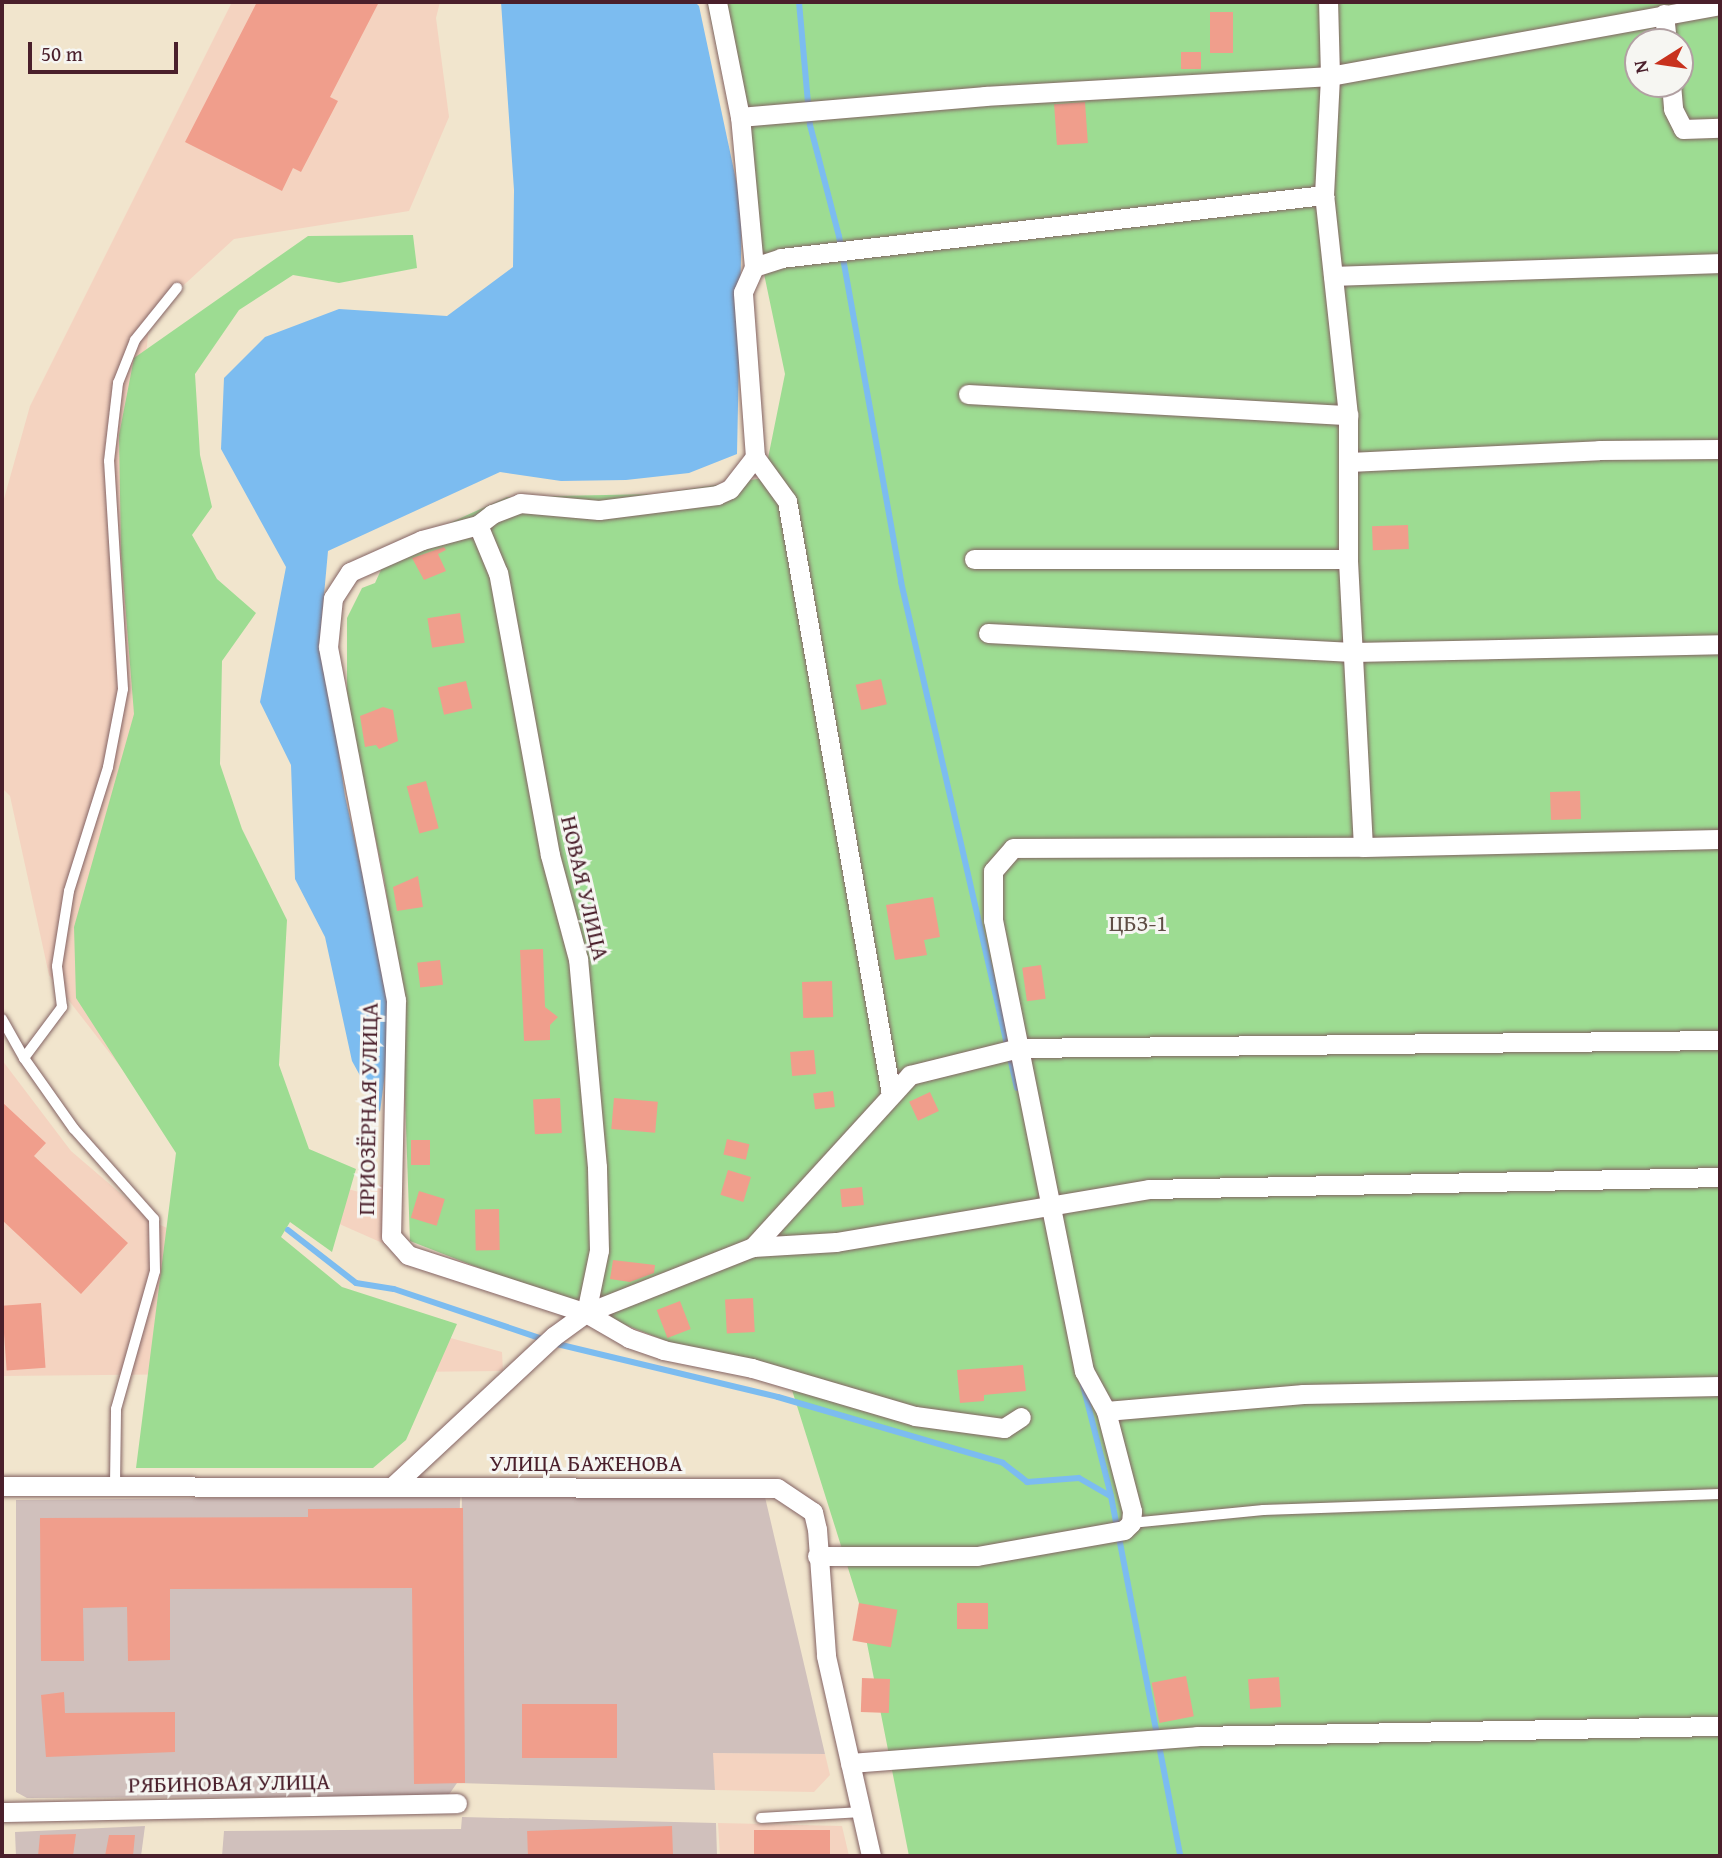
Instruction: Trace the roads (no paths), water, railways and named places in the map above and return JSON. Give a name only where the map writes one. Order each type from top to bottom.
[{"type":"street","points":[[717,2],[740,117],[754,267],[743,292],[755,457],[787,501],[891,1094]]},
{"type":"street","points":[[1328,2],[1330,76],[1324,195],[1348,415],[1348,559],[1363,847]]},
{"type":"street","points":[[740,117],[985,96],[1330,76],[1720,5]]},
{"type":"street","points":[[1664,14],[1666,28]]},
{"type":"street","points":[[1672,98],[1673,109],[1683,129],[1720,128]]},
{"type":"street","points":[[754,267],[781,258],[1324,195]]},
{"type":"street","points":[[1333,276],[1720,263]]},
{"type":"street","points":[[968,394],[1348,415]]},
{"type":"street","points":[[1349,462],[1599,450],[1720,449]]},
{"type":"street","points":[[478,525],[492,514],[520,503],[599,510],[717,495],[730,489],[755,457]]},
{"type":"street","name":"ПРИОЗЁРНАЯ УЛИЦА","points":[[478,525],[422,540],[350,572],[333,598],[328,647],[396,1000],[391,1236],[408,1255],[586,1313],[629,1338],[663,1350],[752,1368],[915,1416],[1004,1428],[1021,1417]]},
{"type":"street","name":"НОВАЯ УЛИЦА","points":[[478,525],[498,573],[550,855],[578,959],[597,1167],[599,1250],[586,1313]]},
{"type":"street","points":[[974,559],[1348,559]]},
{"type":"street","points":[[988,633],[1353,652],[1720,645]]},
{"type":"street","points":[[817,1556],[977,1556],[1124,1531],[1131,1523],[1105,1410],[1084,1371],[993,920],[993,872],[1013,848],[1363,847],[1720,839]]},
{"type":"street","points":[[753,1247],[910,1075],[1019,1048],[1720,1040]]},
{"type":"street","points":[[393,1486],[554,1336],[586,1313],[753,1247],[836,1242],[1149,1189],[1720,1177]]},
{"type":"street","points":[[1105,1410],[1303,1394],[1720,1386]]},
{"type":"street","name":"УЛИЦА БАЖЕНОВА","points":[[2,1486],[114,1484],[777,1488],[813,1512],[826,1656],[871,1856]]},
{"type":"street","points":[[849,1763],[1197,1736],[1720,1726]]},
{"type":"street","name":"РЯБИНОВАЯ УЛИЦА","points":[[2,1812],[457,1803]]},
{"type":"lane","points":[[24,1058],[62,1007],[57,966],[69,891],[108,767],[123,689],[109,461],[118,383],[135,340],[177,288]]},
{"type":"lane","points":[[2,1019],[24,1058],[74,1129],[154,1219],[155,1271],[116,1409],[114,1484]]},
{"type":"lane","points":[[1131,1523],[1263,1510],[1720,1494]]},
{"type":"lane","points":[[761,1818],[861,1812]]},
{"type":"water","points":[[501,2],[695,2],[699,6],[742,208],[737,454],[689,473],[626,480],[561,481],[500,472],[328,551],[321,628],[345,796],[393,1012],[380,1112],[352,1061],[325,937],[295,879],[291,765],[260,702],[286,567],[221,449],[224,378],[265,337],[339,309],[447,316],[513,267],[514,190]]},
{"type":"waterway","points":[[799,2],[810,125],[839,236],[901,582],[1017,1088]]},
{"type":"waterway","points":[[288,1230],[356,1283],[394,1289],[543,1339]]},
{"type":"waterway","points":[[553,1343],[778,1397],[1003,1463],[1027,1482],[1079,1478],[1110,1496]]},
{"type":"waterway","points":[[1083,1385],[1111,1496],[1180,1856]]},
{"type":"park label","name":"ЦБЗ-1","points":[[1138,923]]}]
